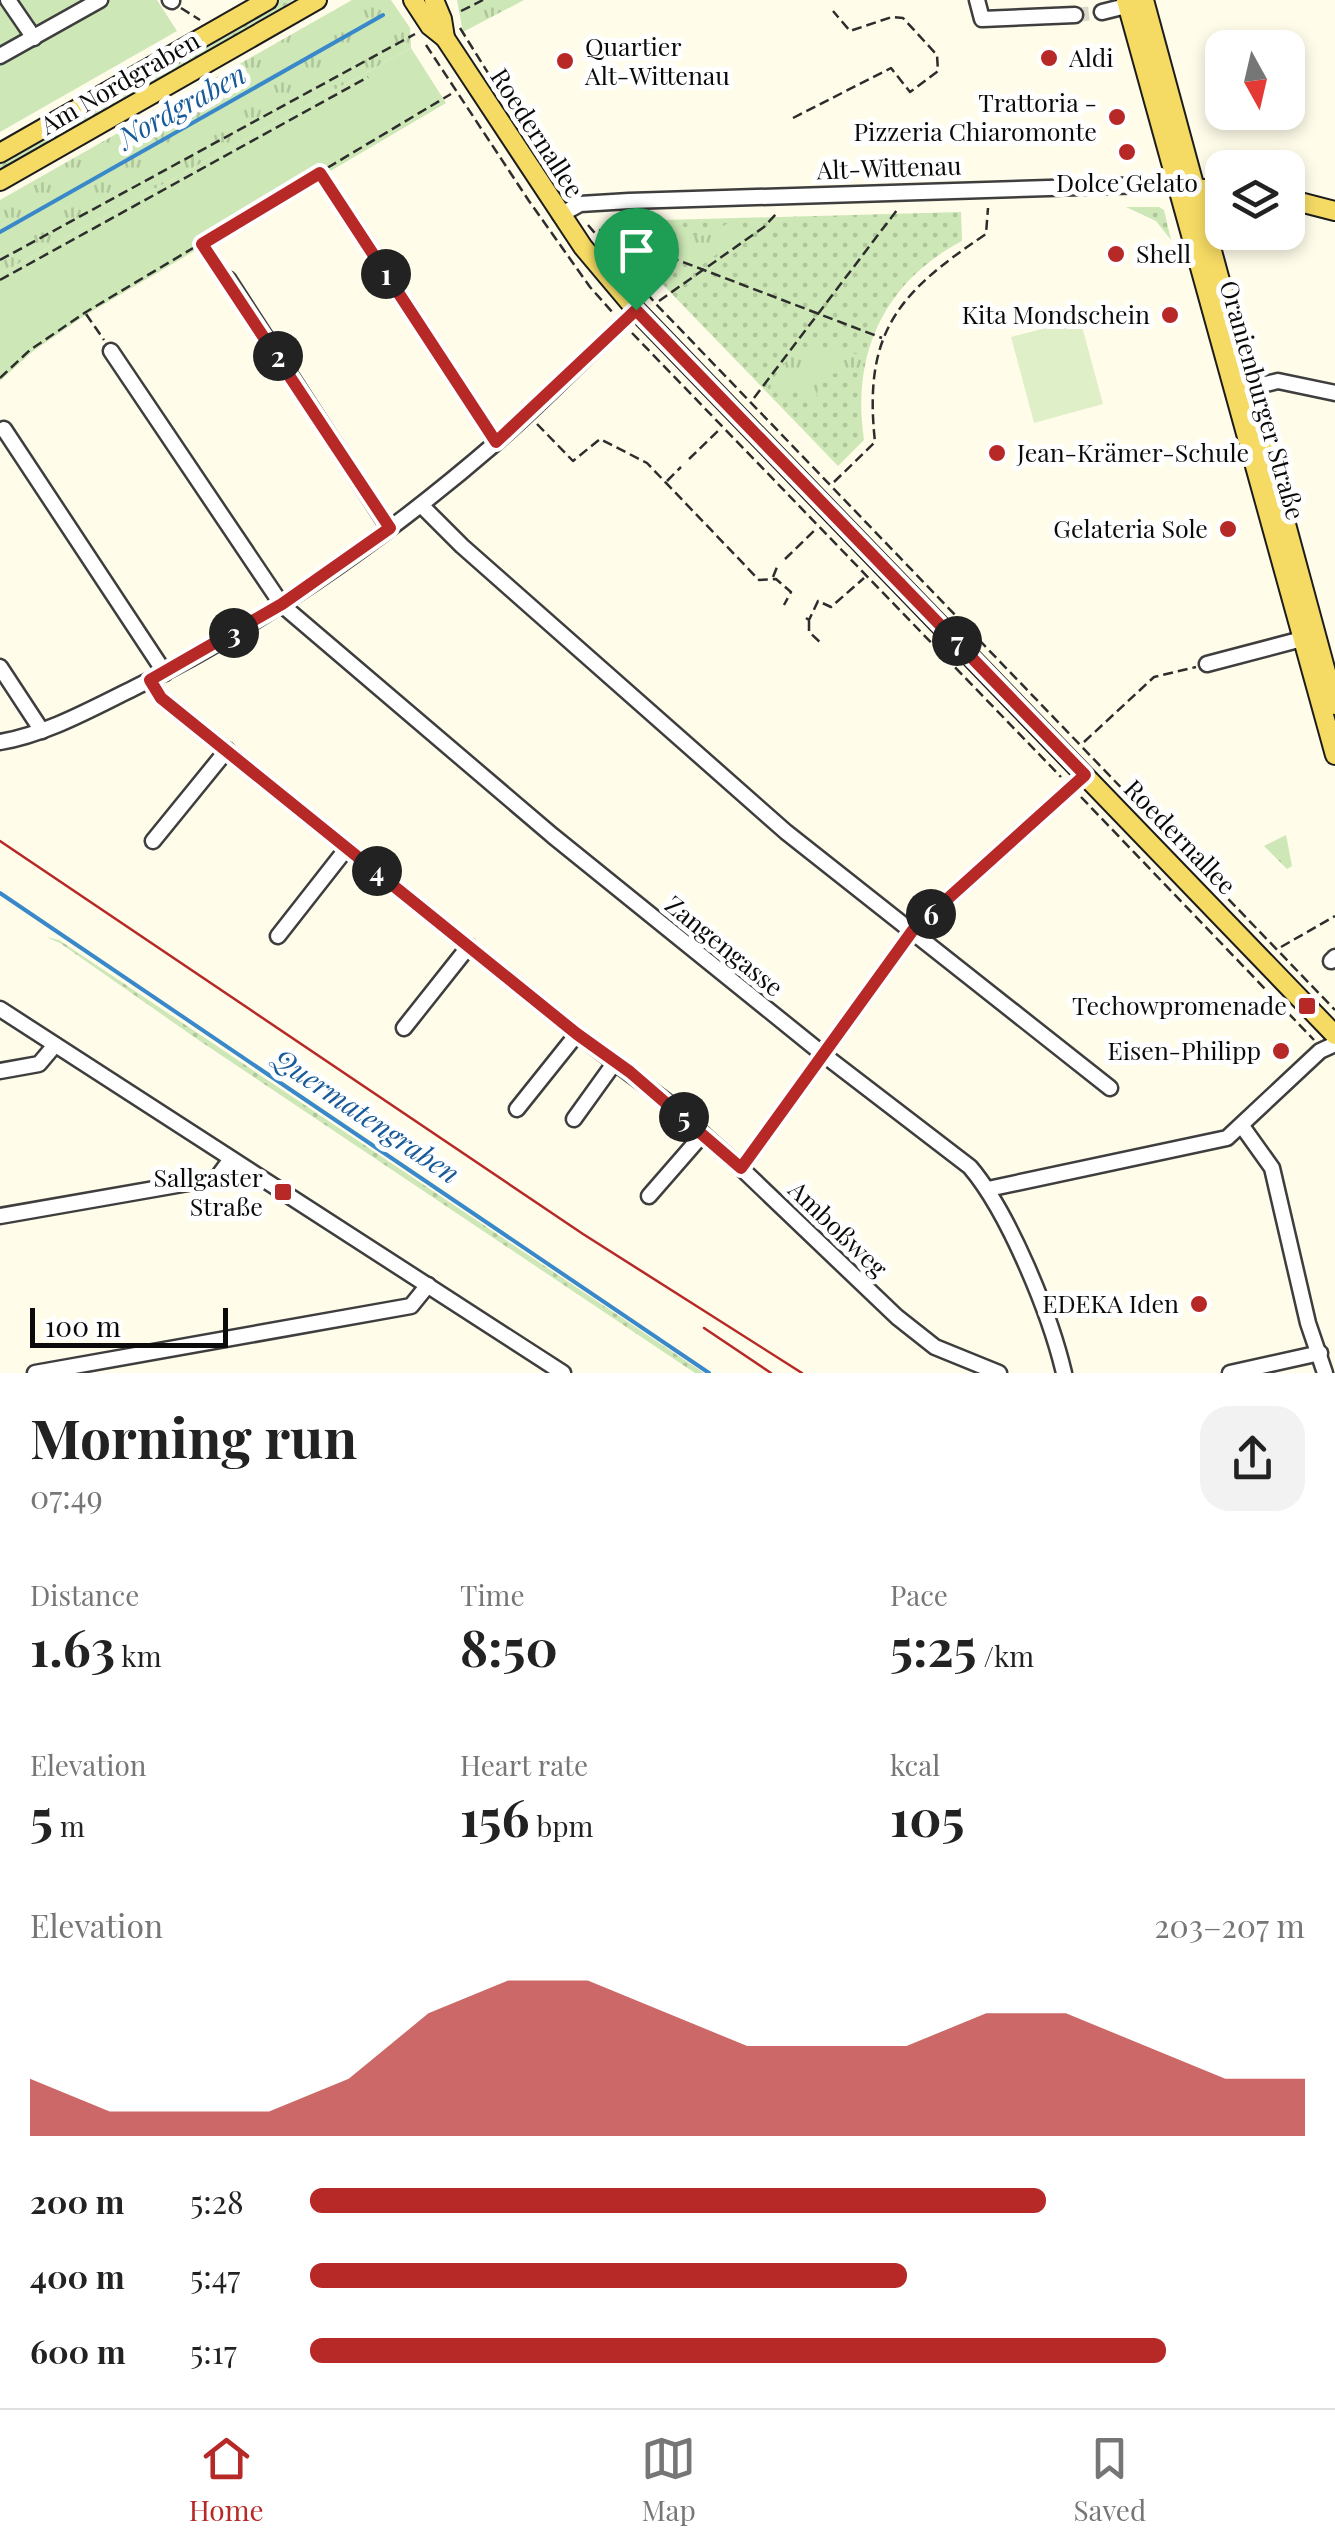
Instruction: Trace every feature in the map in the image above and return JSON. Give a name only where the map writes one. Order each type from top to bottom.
[{"type":"main road","name":"Am Nordgraben","points":[[0,154],[268,0]]},
{"type":"main road","name":"Am Nordgraben","points":[[0,181],[318,0]]},
{"type":"main road","name":"Roedernallee","points":[[413,0],[430,26],[452,33]]},
{"type":"main road","name":"Roedernallee","points":[[434,0],[442,20],[524,149],[560,215],[636,310],[1080,784],[1331,1043]]},
{"type":"main road","name":"Oranienburger Straße","points":[[1135,2],[1166,113],[1196,188],[1217,304],[1335,756]]},
{"type":"main road","name":"Oranienburger Straße","points":[[1166,113],[1176,187],[1249,388],[1335,704]]},
{"type":"main road","name":"Alt-Wittenau","points":[[1176,187],[1205,189]]},
{"type":"main road","points":[[1305,204],[1335,212]]},
{"type":"street","points":[[8,0],[34,38]]},
{"type":"street","points":[[0,56],[100,0]]},
{"type":"street","points":[[977,0],[982,20],[1074,15]]},
{"type":"street","points":[[1102,12],[1135,2]]},
{"type":"street","name":"Alt-Wittenau","points":[[560,215],[580,204],[630,201],[1176,187]]},
{"type":"street","points":[[347,214],[496,442]]},
{"type":"street","points":[[228,280],[390,528]]},
{"type":"street","points":[[0,742],[42,731],[157,676],[282,604],[421,505],[528,414],[636,310]]},
{"type":"street","name":"Zangengasse","points":[[111,352],[282,604],[554,836],[824,1056],[970,1167],[988,1189],[1053,1328],[1064,1373]]},
{"type":"street","points":[[1249,388],[1278,382],[1335,392]]},
{"type":"street","name":"Amboßweg","points":[[4,429],[157,676],[161,698],[703,1134],[935,1348],[998,1373]]},
{"type":"street","points":[[421,505],[770,820],[1110,1088]]},
{"type":"street","points":[[1207,664],[1302,639]]},
{"type":"street","points":[[0,667],[42,731]]},
{"type":"street","points":[[153,841],[227,750]]},
{"type":"street","points":[[741,1168],[913,930],[1080,784]]},
{"type":"street","points":[[278,936],[348,848]]},
{"type":"street","points":[[404,1028],[468,946]]},
{"type":"street","points":[[0,1009],[563,1373]]},
{"type":"street","points":[[517,1109],[577,1034]]},
{"type":"street","points":[[988,1189],[1227,1138],[1331,1043]]},
{"type":"street","points":[[0,1070],[39,1064],[54,1045]]},
{"type":"street","points":[[574,1119],[615,1062]]},
{"type":"street","points":[[1242,1126],[1272,1168],[1308,1323],[1325,1373]]},
{"type":"street","points":[[649,1196],[703,1134]]},
{"type":"street","points":[[0,1216],[217,1178],[232,1159]]},
{"type":"street","points":[[35,1373],[411,1306],[428,1285]]},
{"type":"street","points":[[1230,1373],[1320,1352]]},
{"type":"path","points":[[462,11],[483,0]]},
{"type":"path","points":[[171,1],[202,23]]},
{"type":"path","points":[[794,118],[891,68],[910,92],[938,70],[936,56],[904,18],[892,16],[850,31],[833,11]]},
{"type":"path","points":[[0,260],[417,32],[528,201],[590,287],[616,316]]},
{"type":"path","points":[[452,33],[502,94]]},
{"type":"path","points":[[0,280],[368,78]]},
{"type":"path","points":[[0,378],[30,350],[86,312],[452,94]]},
{"type":"path","points":[[510,106],[545,160]]},
{"type":"path","points":[[320,173],[347,214]]},
{"type":"path","points":[[834,482],[875,442],[871,387],[883,338],[894,315],[920,282],[986,234],[988,208]]},
{"type":"path","points":[[754,398],[897,210]]},
{"type":"path","points":[[659,301],[764,228],[776,214]]},
{"type":"path","points":[[586,223],[669,318],[1335,1010]]},
{"type":"path","points":[[599,230],[883,338]]},
{"type":"path","points":[[202,244],[228,280]]},
{"type":"path","points":[[86,312],[111,352]]},
{"type":"path","points":[[629,330],[1064,780]]},
{"type":"path","points":[[528,414],[573,462],[600,439],[647,462],[759,580],[772,578],[791,592],[784,604]]},
{"type":"path","points":[[689,460],[720,429]]},
{"type":"path","points":[[666,482],[681,467]]},
{"type":"path","points":[[785,559],[816,529]]},
{"type":"path","points":[[772,578],[776,567]]},
{"type":"path","points":[[821,644],[809,632],[807,619],[818,601],[831,607],[864,578]]},
{"type":"path","points":[[1084,742],[1154,677],[1207,664]]},
{"type":"path","points":[[1080,784],[1331,1043]]},
{"type":"path","points":[[1281,946],[1335,916]]},
{"type":"green space","points":[[0,0],[157,0],[177,31],[0,132]]},
{"type":"green space","points":[[280,0],[293,0],[243,35],[0,173],[0,161]]},
{"type":"green space","points":[[352,0],[391,0],[410,28],[411,48],[0,274],[0,200]]},
{"type":"green space","points":[[457,0],[524,0],[463,32]]},
{"type":"green space","points":[[411,48],[446,103],[84,316],[32,352],[0,381],[0,274]]},
{"type":"green space","points":[[1126,207],[1164,210],[1171,240],[1156,221]]},
{"type":"green space","points":[[961,212],[962,241],[912,277],[879,324],[863,378],[864,440],[838,466],[614,234],[628,221]]},
{"type":"green space","points":[[729,223],[747,233],[703,264],[650,244],[663,232],[702,236]]},
{"type":"green space","points":[[1080,319],[1103,404],[1034,423],[1011,337]]},
{"type":"green space","points":[[798,346],[864,355],[859,371],[820,375],[816,400],[798,385],[783,394],[766,388]]},
{"type":"green space","points":[[1286,835],[1292,866],[1287,869],[1264,846]]},
{"type":"green space","points":[[46,937],[59,940],[704,1373],[695,1373]]},
{"type":"waterway","name":"Nordgraben","points":[[0,232],[383,15]]},
{"type":"waterway","name":"Quermatengraben","points":[[0,893],[709,1373]]},
{"type":"tunnel","points":[[1075,15],[1102,12]]},
{"type":"tram line","points":[[0,841],[583,1234],[802,1373]]},
{"type":"tram line","points":[[704,1328],[771,1373]]},
{"type":"place","name":"Aldi","points":[[1049,58]]},
{"type":"place","name":"Quartier Alt-Wittenau","points":[[565,61]]},
{"type":"place","name":"Trattoria - Pizzeria Chiaromonte","points":[[1117,117]]},
{"type":"place","name":"Dolce Gelato","points":[[1127,152]]},
{"type":"place","name":"Shell","points":[[1116,254]]},
{"type":"place","name":"Kita Mondschein","points":[[1170,315]]},
{"type":"place","name":"Jean-Krämer-Schule","points":[[997,453]]},
{"type":"place","name":"Gelateria Sole","points":[[1228,529]]},
{"type":"place","name":"Techowpromenade","points":[[1307,1006]]},
{"type":"place","name":"Eisen-Philipp","points":[[1281,1051]]},
{"type":"place","name":"Sallgaster Straße","points":[[283,1192]]},
{"type":"place","name":"EDEKA Iden","points":[[1199,1304]]},
{"type":"route","points":[[320,173],[496,442],[636,310],[1085,775],[913,930],[741,1168],[666,1101],[577,1034],[161,698],[150,680],[282,604],[390,528],[202,244],[320,173]]}]
